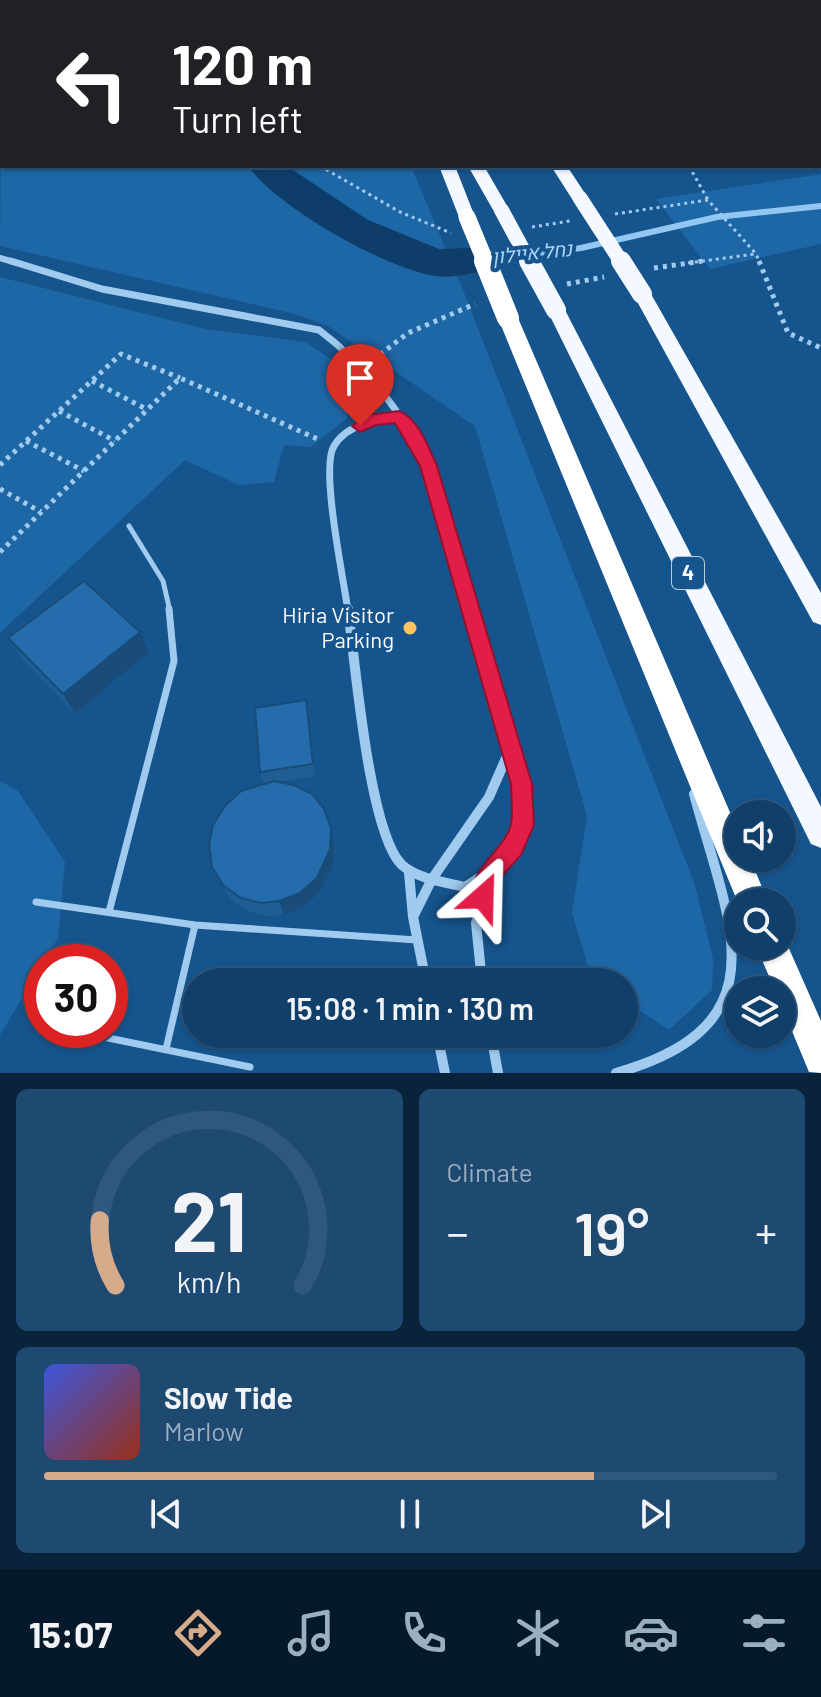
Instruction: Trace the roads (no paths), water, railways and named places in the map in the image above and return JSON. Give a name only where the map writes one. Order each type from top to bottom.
[{"type":"highway","points":[[448,168],[747,888]]},
{"type":"highway","name":"4","points":[[477,168],[556,310],[821,835]]},
{"type":"highway","points":[[560,168],[642,294],[821,615]]},
{"type":"highway","points":[[778,960],[821,1060]]},
{"type":"street","points":[[0,258],[102,289],[319,330],[347,349],[417,442],[428,466],[511,746],[521,784],[523,825],[513,847],[490,872],[465,887],[409,873]]},
{"type":"street","points":[[399,417],[373,419],[345,434],[330,454],[329,479],[376,808],[387,845],[409,873],[413,917],[423,968]]},
{"type":"street","points":[[616,1073],[645,1065],[683,1048],[717,1016],[732,981],[728,934],[679,727]]},
{"type":"street","points":[[413,917],[432,879],[489,797],[511,746]]},
{"type":"street","points":[[481,968],[476,923],[490,872]]},
{"type":"street","points":[[440,1048],[445,1073]]},
{"type":"street","points":[[494,1048],[498,1073]]},
{"type":"lane","points":[[109,912],[174,661],[171,617],[163,581],[129,526]]},
{"type":"lane","points":[[36,902],[195,925],[417,940]]},
{"type":"lane","points":[[166,1049],[195,925]]},
{"type":"lane","points":[[128,1042],[250,1067]]},
{"type":"waterway","name":"נחל איילון","points":[[269,168],[275,176],[354,229],[434,263],[470,261]]},
{"type":"waterway","name":"נחל איילון","points":[[470,261],[581,248],[717,217],[821,206]]},
{"type":"place","name":"Hiria Visitor Parking","points":[[410,628]]}]
